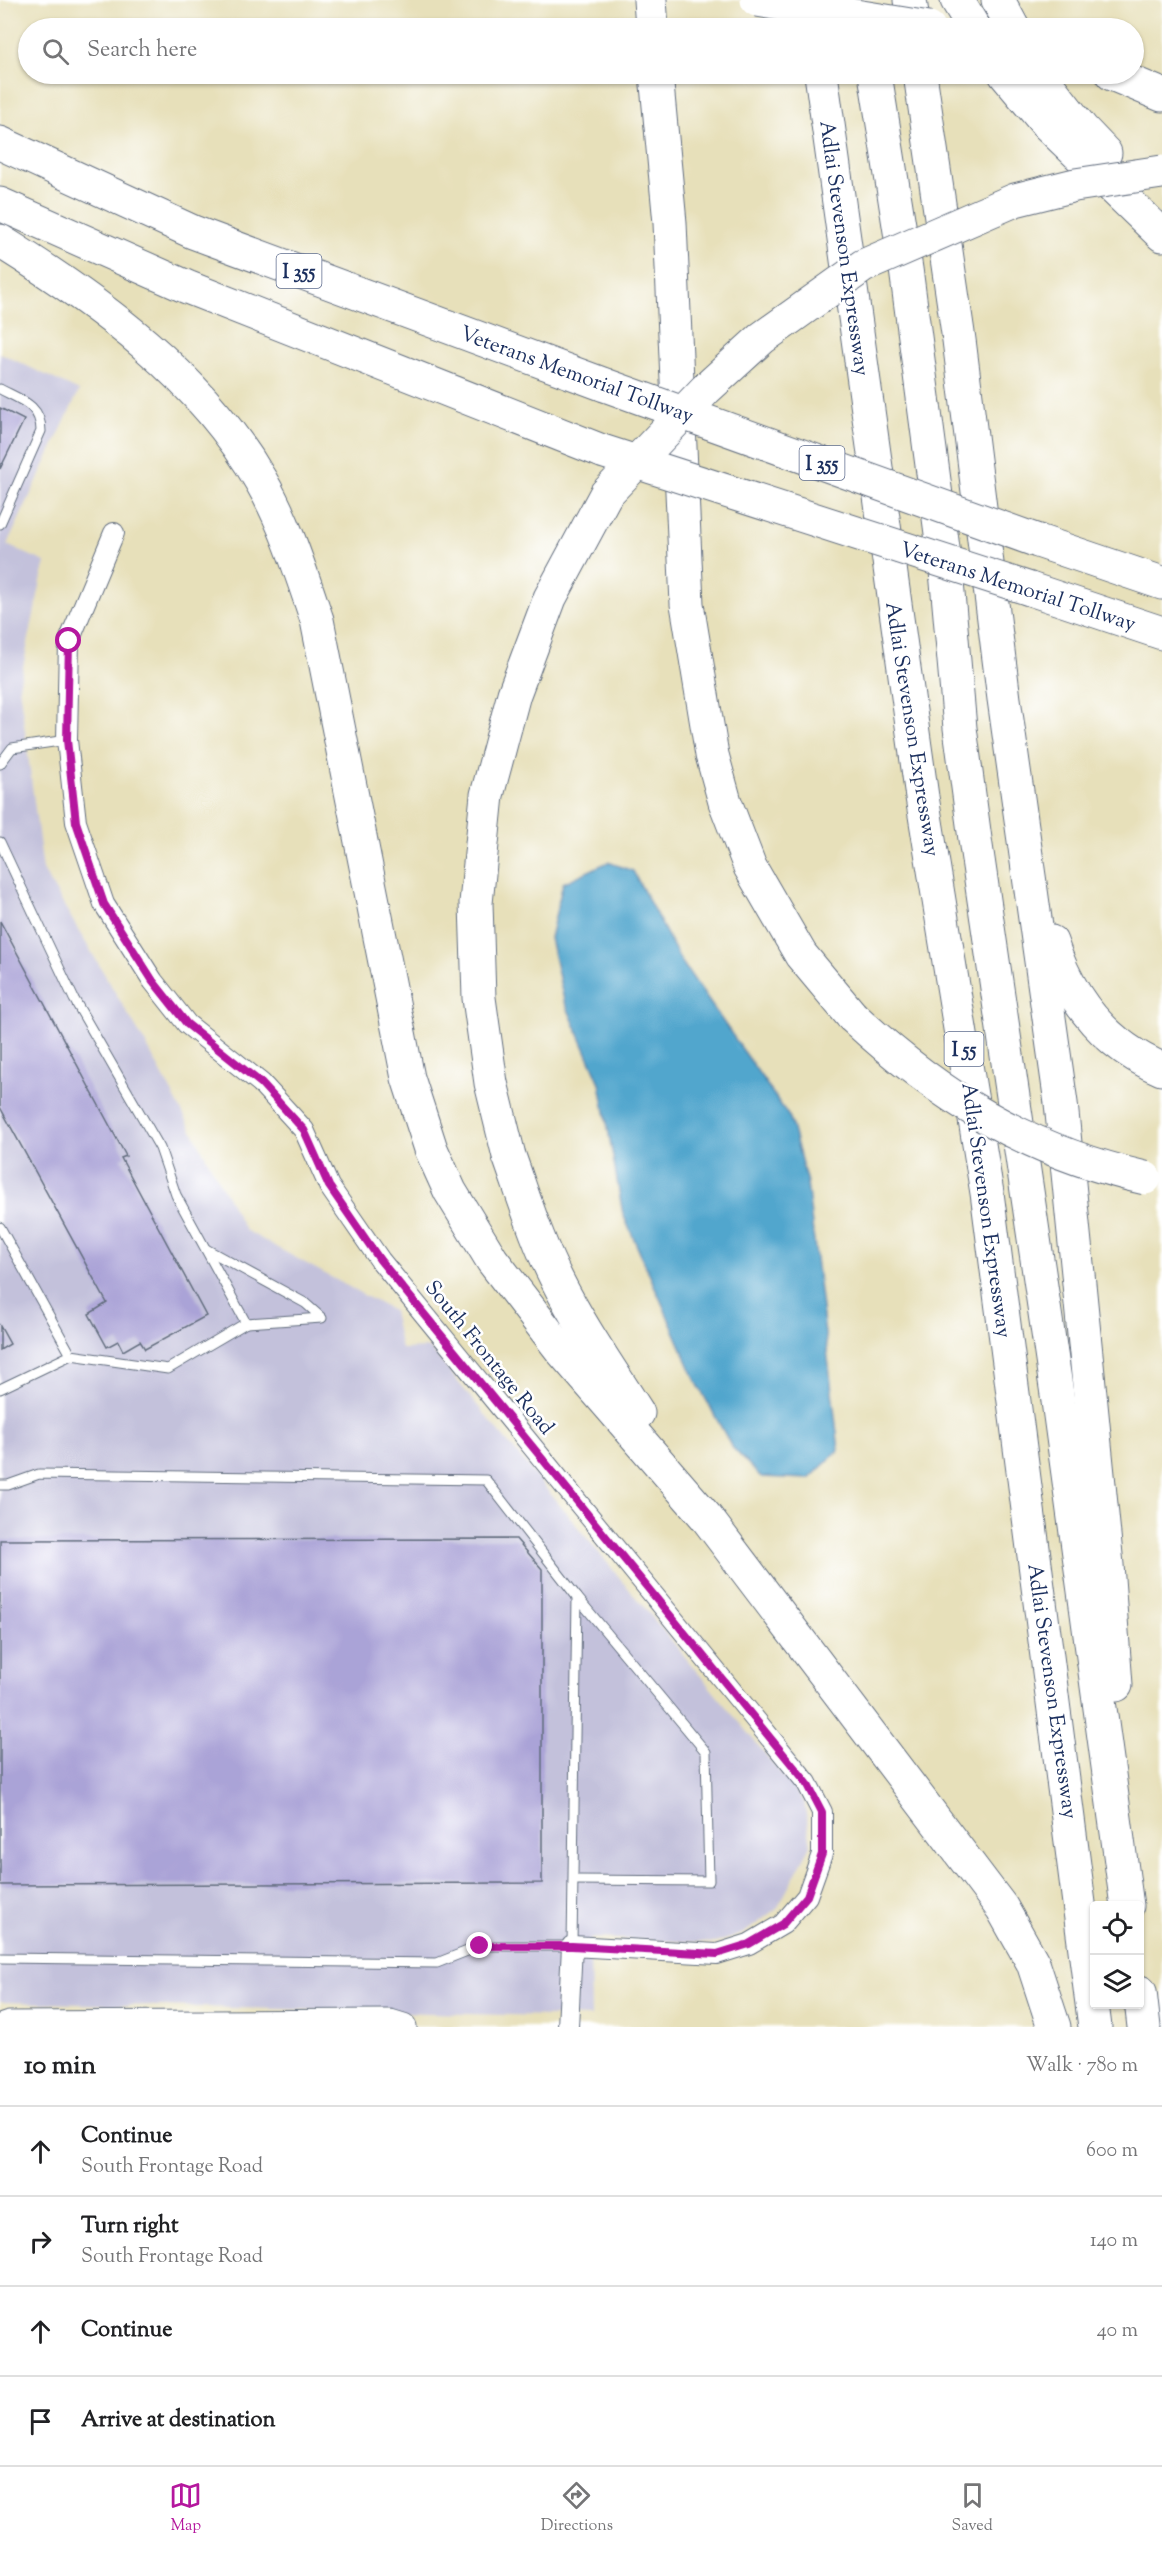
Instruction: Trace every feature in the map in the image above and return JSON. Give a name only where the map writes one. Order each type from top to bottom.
[{"type":"highway","points":[[650,0],[651,18]]},
{"type":"highway","points":[[757,0],[868,18]]},
{"type":"highway","points":[[812,0],[814,18]]},
{"type":"highway","points":[[864,0],[867,18]]},
{"type":"highway","points":[[910,0],[913,18]]},
{"type":"highway","points":[[957,0],[968,18]]},
{"type":"highway","points":[[998,0],[1008,18]]},
{"type":"highway","points":[[657,84],[670,223],[687,604],[712,755],[734,827],[750,867],[801,955],[852,1016],[936,1087],[993,1122],[1056,1152],[1104,1168],[1153,1179]]},
{"type":"highway","name":"Adlai Stevenson Expressway","points":[[822,84],[922,797],[987,1193],[1095,2027]]},
{"type":"highway","name":"Adlai Stevenson Expressway","points":[[877,84],[906,269],[937,501],[960,728],[975,839],[1128,1901]]},
{"type":"highway","points":[[921,84],[959,340],[1004,699],[1061,1103],[1107,1564],[1129,1901]]},
{"type":"highway","points":[[1013,84],[1046,123],[1162,235]]},
{"type":"highway","points":[[1048,84],[1082,129],[1162,213]]},
{"type":"highway","points":[[1136,84],[1162,95]]},
{"type":"highway","name":"Veterans Memorial Tollway","points":[[0,143],[193,232],[605,385],[1038,541],[1162,583]]},
{"type":"highway","points":[[706,1517],[596,1348],[556,1279],[532,1223],[509,1156],[491,1083],[479,998],[476,903],[487,795],[514,694],[550,598],[606,494],[706,388],[762,338],[863,266],[1015,200],[1075,185],[1162,172]]},
{"type":"highway","name":"Veterans Memorial Tollway","points":[[0,204],[187,287],[602,451],[1162,633]]},
{"type":"highway","points":[[0,241],[70,285],[192,387],[233,438],[262,482],[295,554],[317,620],[406,1067],[431,1149],[450,1191],[492,1260],[562,1351],[706,1517],[1002,1908],[1033,1963],[1054,2027]]},
{"type":"highway","points":[[1041,593],[1102,627],[1162,650]]},
{"type":"highway","points":[[1004,699],[1016,736],[1051,943],[1064,978],[1086,1014],[1112,1039],[1162,1069]]},
{"type":"highway","points":[[1142,2009],[1144,2027]]},
{"type":"street","name":"South Frontage Road","points":[[114,533],[69,641],[67,740],[76,822],[104,904],[153,981],[187,1024],[261,1083],[304,1130],[329,1186],[380,1260],[807,1783],[822,1812],[822,1854],[807,1896],[783,1924],[749,1944],[717,1954],[572,1946]]},
{"type":"street","points":[[568,2027],[572,1946]]},
{"type":"street","points":[[3,2027],[9,2025],[390,2023],[403,2027]]},
{"type":"lane","points":[[0,389],[36,409],[41,420],[41,431],[0,524]]},
{"type":"lane","points":[[0,764],[12,748],[67,740]]},
{"type":"lane","points":[[0,842],[74,999],[160,1148],[176,1195],[246,1323]]},
{"type":"lane","points":[[0,1227],[71,1355]]},
{"type":"lane","points":[[0,1389],[71,1355],[168,1369],[246,1323],[322,1318],[305,1303],[205,1248]]},
{"type":"lane","points":[[0,1485],[8,1485],[39,1473],[486,1480],[577,1597],[706,1752],[709,1881],[574,1880]]},
{"type":"lane","points":[[0,1958],[437,1963],[480,1946],[572,1946],[577,1597]]},
{"type":"shaded area","points":[[0,353],[79,391],[7,545],[45,562],[19,686],[43,870],[148,1048],[245,1230],[393,1311],[401,1349],[430,1348],[804,1801],[811,1845],[777,1909],[744,1933],[716,1943],[590,1938],[591,2017],[0,2002]]},
{"type":"water","points":[[608,862],[633,871],[681,961],[790,1118],[807,1183],[839,1450],[809,1479],[761,1477],[732,1447],[696,1381],[623,1214],[600,1083],[564,1000],[550,938],[563,883]]},
{"type":"building","points":[[0,408],[24,420],[0,469]]},
{"type":"building","points":[[0,921],[126,1156],[121,1158],[206,1316],[145,1349],[140,1341],[123,1351],[118,1341],[107,1347],[89,1314],[107,1303],[0,1107]]},
{"type":"building","points":[[0,1326],[10,1344],[0,1350]]},
{"type":"building","points":[[516,1539],[542,1569],[542,1883],[0,1885],[0,1540]]},
{"type":"route","points":[[69,641],[67,740],[76,822],[104,904],[153,981],[187,1024],[261,1083],[304,1130],[329,1186],[380,1260],[436,1332],[807,1783],[822,1812],[822,1854],[807,1896],[783,1924],[749,1944],[717,1954],[604,1950],[572,1946],[480,1946]]}]
